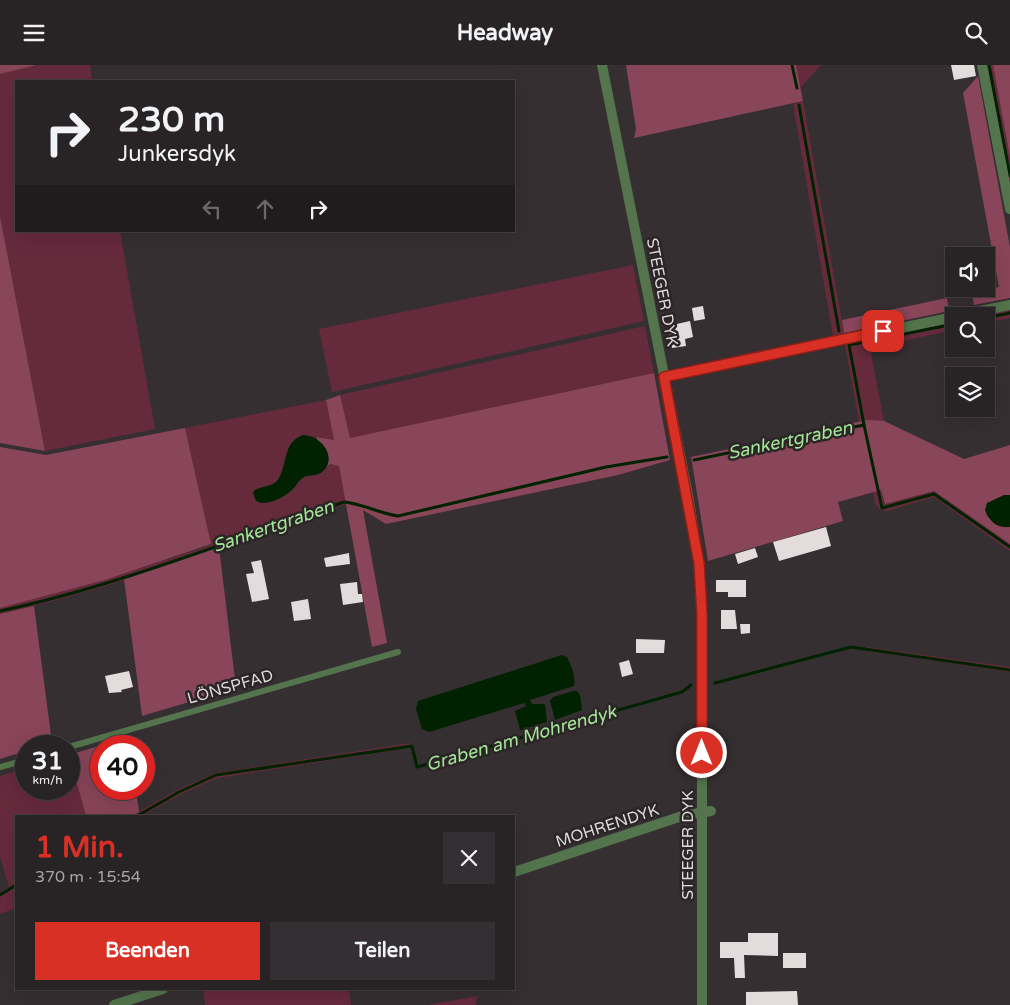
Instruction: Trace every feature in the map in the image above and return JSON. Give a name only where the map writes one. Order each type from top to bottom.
[{"type":"street","name":"STEEGER DYK","points":[[602,65],[699,563],[702,615],[706,811],[702,1005]]},
{"type":"street","points":[[982,65],[1010,209]]},
{"type":"street","points":[[995,308],[1010,305]]},
{"type":"street","points":[[664,377],[945,319]]},
{"type":"street","name":"MOHRENDYK","points":[[515,872],[682,816],[706,811]]},
{"type":"street","points":[[114,1005],[160,990]]},
{"type":"lane","name":"LÖNSPFAD","points":[[80,744],[398,652]]},
{"type":"lane","points":[[0,767],[15,763]]},
{"type":"shaded area","points":[[0,65],[37,65],[0,74]]},
{"type":"shaded area","points":[[37,65],[90,65],[92,80],[15,80],[15,232],[120,232],[155,429],[45,451],[0,216],[0,74]]},
{"type":"shaded area","points":[[626,65],[796,65],[803,101],[634,138],[636,129]]},
{"type":"shaded area","points":[[796,65],[821,65],[800,88]]},
{"type":"shaded area","points":[[987,65],[993,65],[1010,157],[1010,188]]},
{"type":"shaded area","points":[[993,65],[1010,65],[1010,157]]},
{"type":"shaded area","points":[[978,76],[1010,247],[1010,298],[974,305],[973,297],[995,297],[995,288],[999,287],[995,265],[995,247],[992,247],[963,93]]},
{"type":"shaded area","points":[[803,101],[844,333],[833,336],[793,104]]},
{"type":"shaded area","points":[[0,216],[45,451],[0,443]]},
{"type":"shaded area","points":[[633,265],[644,321],[332,392],[319,329]]},
{"type":"shaded area","points":[[947,298],[948,307],[945,307],[945,312],[844,333],[842,320]]},
{"type":"shaded area","points":[[1010,310],[1010,318],[995,321],[995,313]]},
{"type":"shaded area","points":[[945,324],[945,332],[870,348],[884,421],[859,421],[845,345]]},
{"type":"shaded area","points":[[645,326],[654,373],[349,439],[340,395]]},
{"type":"shaded area","points":[[654,373],[670,460],[618,475],[386,524],[363,510],[387,643],[372,647],[339,466],[330,464],[326,468],[328,460],[316,437],[334,440],[326,400],[340,395],[350,438]]},
{"type":"shaded area","points":[[326,400],[334,440],[303,435],[289,447],[280,477],[275,484],[262,488],[253,497],[260,503],[282,497],[304,477],[318,475],[330,464],[339,466],[346,504],[131,578],[0,614],[0,608],[105,580],[211,545],[185,428]]},
{"type":"shaded area","points":[[867,420],[884,421],[964,459],[1010,445],[1010,495],[1004,495],[986,514],[996,525],[1010,527],[1010,544],[934,491],[885,504],[881,490],[838,502],[843,521],[708,561],[691,457]]},
{"type":"shaded area","points":[[185,428],[211,544],[105,580],[0,608],[0,447],[46,455]]},
{"type":"shaded area","points":[[303,435],[317,439],[326,449],[329,461],[327,467],[316,475],[302,478],[294,488],[281,498],[266,503],[256,501],[253,492],[274,484],[282,472],[289,447],[292,442]]},
{"type":"shaded area","points":[[881,490],[884,504],[934,491],[1010,544],[1010,551],[934,497],[887,511],[880,509],[876,505],[873,492]]},
{"type":"shaded area","points":[[1004,495],[1010,495],[1010,527],[994,523],[985,510],[987,503]]},
{"type":"shaded area","points":[[219,547],[236,688],[142,716],[124,579]]},
{"type":"shaded area","points":[[34,606],[51,735],[15,735],[15,754],[0,759],[0,614]]},
{"type":"shaded area","points":[[866,647],[1010,667],[1010,672],[867,651]]},
{"type":"shaded area","points":[[562,655],[567,657],[572,667],[574,686],[530,700],[532,704],[545,704],[547,722],[520,730],[515,711],[526,706],[524,703],[429,732],[422,729],[416,709],[418,701]]},
{"type":"shaded area","points":[[577,691],[580,695],[582,710],[555,720],[550,701],[553,697]]},
{"type":"shaded area","points":[[411,743],[409,748],[217,778],[181,794],[144,815],[133,815],[179,789],[216,773]]},
{"type":"shaded area","points":[[90,749],[90,800],[137,800],[139,812],[133,815],[86,815],[80,794],[80,752]]},
{"type":"shaded area","points":[[15,771],[15,800],[80,800],[80,795],[86,815],[15,815],[15,908],[0,914],[0,893],[9,887],[0,857],[0,776]]},
{"type":"shaded area","points":[[203,990],[349,990],[351,1005],[205,1005]]},
{"type":"shaded area","points":[[477,996],[476,1005],[428,1005]]},
{"type":"building","points":[[951,65],[974,65],[976,76],[954,80]]},
{"type":"building","points":[[703,306],[705,319],[694,321],[692,308]]},
{"type":"building","points":[[690,321],[693,337],[685,339],[686,346],[672,348],[668,326]]},
{"type":"building","points":[[826,527],[831,546],[779,561],[773,542]]},
{"type":"building","points":[[755,548],[758,557],[738,564],[735,554]]},
{"type":"building","points":[[349,553],[350,564],[326,567],[324,558]]},
{"type":"building","points":[[261,560],[269,599],[252,602],[246,574],[254,573],[251,562]]},
{"type":"building","points":[[716,580],[746,580],[746,597],[728,597],[728,592],[716,592]]},
{"type":"building","points":[[357,582],[358,594],[362,594],[363,602],[343,605],[340,584]]},
{"type":"building","points":[[308,599],[311,619],[294,621],[291,602]]},
{"type":"building","points":[[721,610],[735,610],[737,629],[721,629]]},
{"type":"building","points":[[740,624],[750,624],[750,633],[741,634]]},
{"type":"building","points":[[636,639],[665,640],[664,653],[636,653]]},
{"type":"building","points":[[629,660],[633,674],[622,677],[619,663]]},
{"type":"building","points":[[129,671],[133,687],[121,690],[122,692],[109,693],[105,676]]},
{"type":"building","points":[[748,933],[778,933],[778,956],[744,955],[745,978],[735,978],[734,958],[720,958],[720,942],[748,942]]},
{"type":"building","points":[[783,953],[806,953],[806,968],[783,968]]},
{"type":"building","points":[[797,991],[798,1005],[746,1005],[746,992]]},
{"type":"waterway","points":[[792,65],[797,88]]},
{"type":"waterway","points":[[989,65],[1010,176]]},
{"type":"waterway","points":[[799,105],[839,331]]},
{"type":"waterway","points":[[995,316],[1010,313]]},
{"type":"waterway","points":[[864,425],[849,345],[945,326]]},
{"type":"waterway","name":"Sankertgraben","points":[[694,460],[864,425],[882,508],[934,494],[1010,547]]},
{"type":"waterway","name":"Sankertgraben","points":[[0,611],[44,601],[130,576],[344,502],[398,516],[606,467],[667,457]]},
{"type":"waterway","name":"Graben am Mohrendyk","points":[[715,683],[851,647],[1010,670]]},
{"type":"waterway","name":"Graben am Mohrendyk","points":[[139,815],[179,792],[216,775],[412,746],[417,767],[682,692],[691,685]]},
{"type":"waterway","name":"Graben am Mohrendyk","points":[[0,895],[15,886]]},
{"type":"route","points":[[702,753],[702,615],[699,563],[688,495],[664,377],[883,331]]}]
